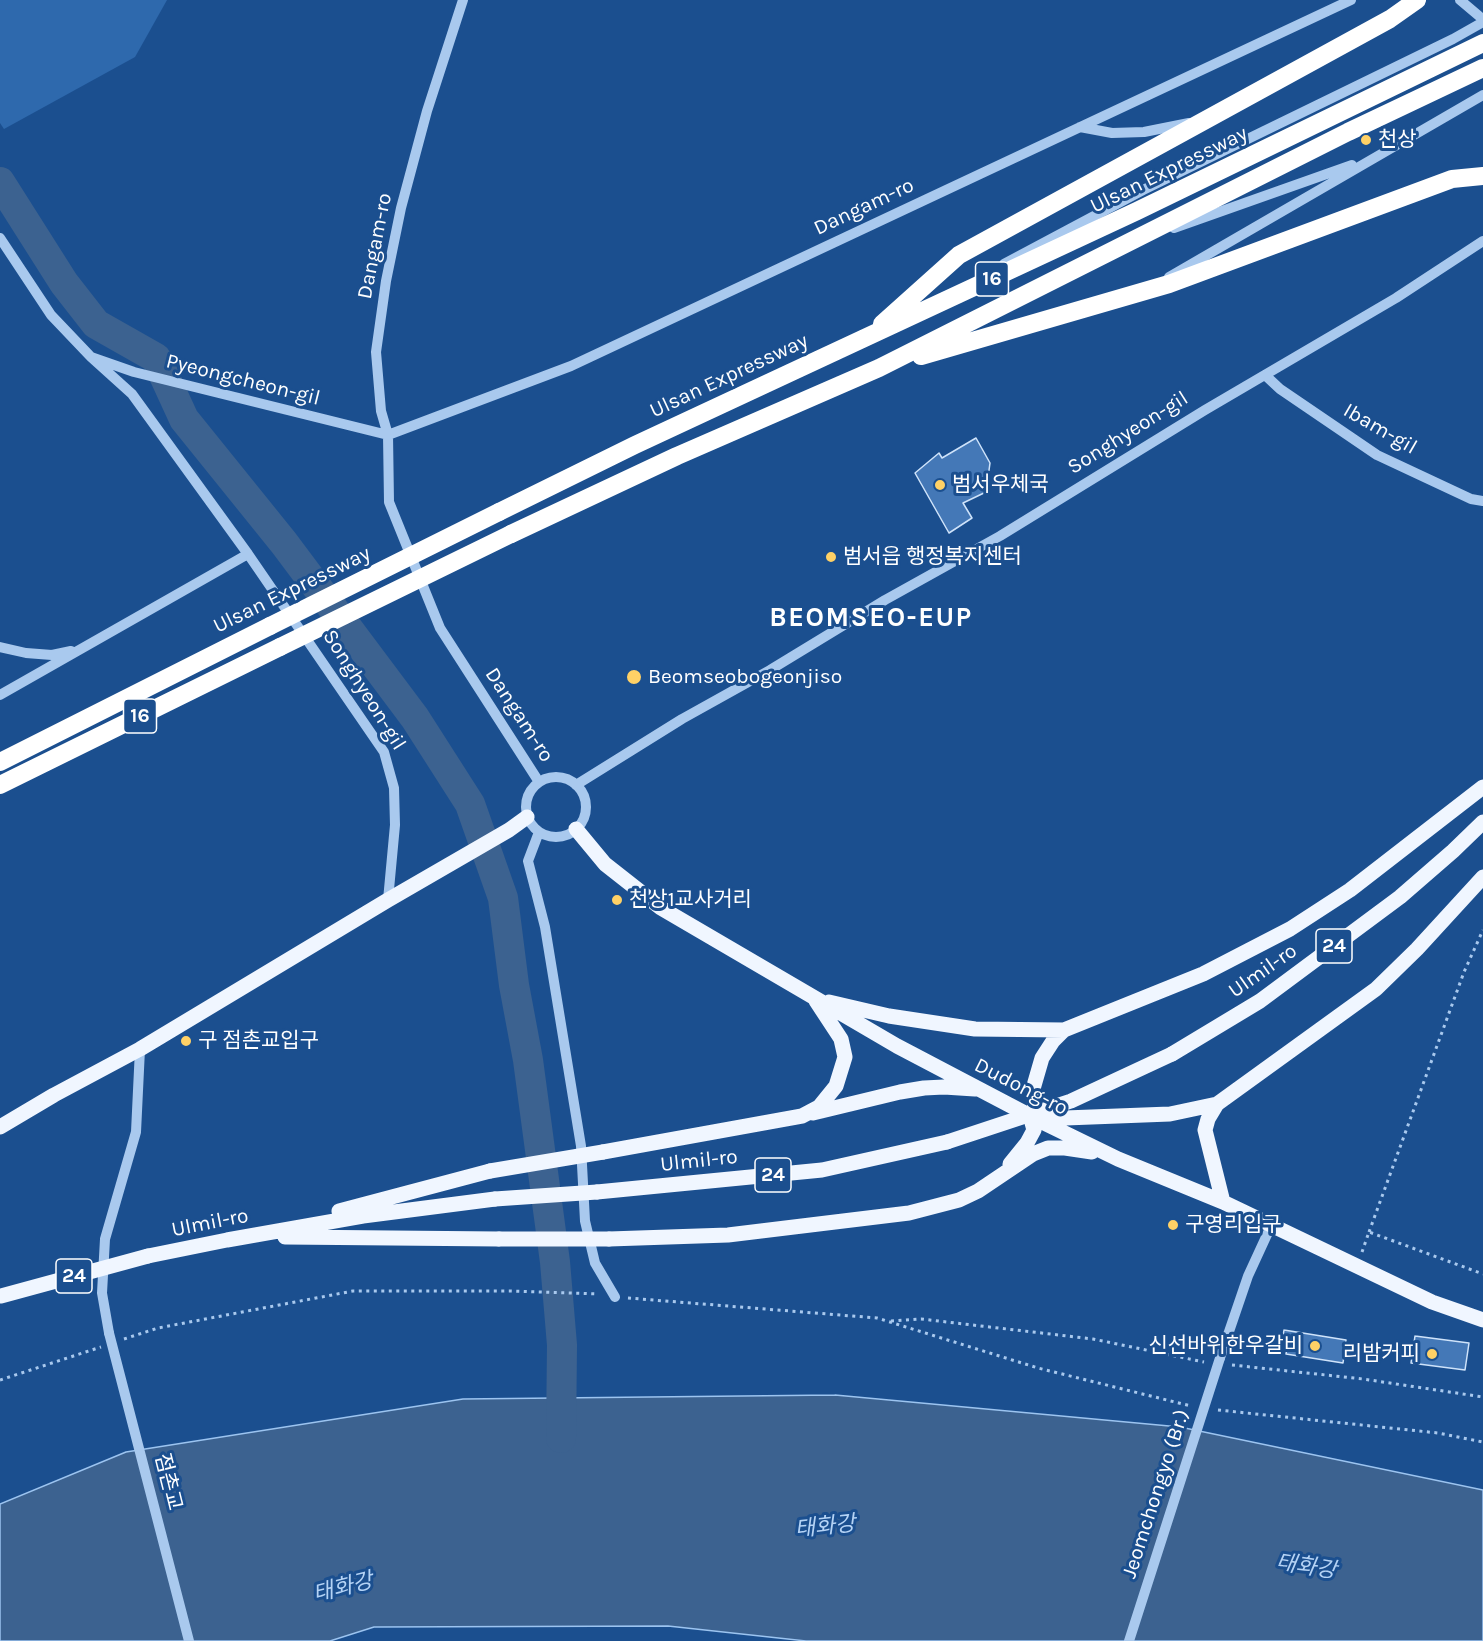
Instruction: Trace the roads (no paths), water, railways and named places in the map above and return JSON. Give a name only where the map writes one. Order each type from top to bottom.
[{"type":"highway","points":[[867,337],[959,255],[1390,19],[1417,0]]},
{"type":"highway","name":"Ulsan Expressway","points":[[0,762],[635,445],[1137,211],[1483,43]]},
{"type":"highway","name":"16","points":[[0,786],[511,534],[677,456],[879,369],[1348,132],[1483,68]]},
{"type":"highway","points":[[879,369],[1169,284],[1452,179],[1483,176]]},
{"type":"main road","points":[[814,999],[889,1016],[975,1029],[1064,1030],[1203,974],[1290,929],[1350,890],[1483,788]]},
{"type":"main road","points":[[0,1127],[140,1049],[509,830],[527,817]]},
{"type":"main road","name":"Ulmil-ro","points":[[0,1297],[148,1256],[363,1216],[495,1199],[597,1192],[822,1170],[946,1142],[1071,1101],[1172,1054],[1260,1001],[1400,897],[1483,822]]},
{"type":"main road","name":"Dudong-ro","points":[[576,829],[605,864],[661,908],[897,1046],[1118,1159],[1223,1202],[1432,1302],[1483,1320]]},
{"type":"main road","points":[[1223,1202],[1205,1130],[1208,1119],[1217,1104],[1376,989],[1417,949],[1483,877]]},
{"type":"main road","points":[[802,1116],[819,1107],[829,1098],[836,1086],[845,1057],[841,1039],[814,999]]},
{"type":"main road","points":[[992,1183],[1031,1137],[1034,1126],[1030,1116],[1033,1089],[1042,1058],[1053,1041],[1064,1030]]},
{"type":"main road","points":[[246,1236],[490,1171],[802,1116],[924,1088],[981,1090]]},
{"type":"main road","points":[[1030,1116],[1170,1114],[1217,1104]]},
{"type":"main road","points":[[246,1236],[609,1239],[728,1234],[909,1213],[959,1200],[992,1183],[1025,1159],[1048,1148],[1065,1148],[1118,1159]]},
{"type":"street","name":"Dangam-ro","points":[[464,0],[427,111],[401,208],[386,281],[376,352],[381,411],[388,435],[389,502],[440,628],[539,782]]},
{"type":"street","name":"Dangam-ro","points":[[388,435],[571,366],[1352,0]]},
{"type":"street","points":[[1460,0],[1479,16],[1478,0]]},
{"type":"street","points":[[867,337],[1143,190],[1483,24]]},
{"type":"street","points":[[1143,292],[1483,95]]},
{"type":"street","points":[[1080,127],[1112,133],[1144,132],[1178,126],[1221,113]]},
{"type":"street","points":[[1120,247],[1377,156]]},
{"type":"street","name":"Pyeongcheon-gil","points":[[0,238],[51,315],[91,357],[132,394],[248,554]]},
{"type":"street","name":"Songhyeon-gil","points":[[576,784],[885,600],[1000,536],[1205,410],[1396,298],[1483,241]]},
{"type":"street","name":"Pyeongcheon-gil","points":[[91,357],[134,372],[388,435]]},
{"type":"street","name":"Ibam-gil","points":[[1265,375],[1280,389],[1377,455],[1471,499],[1483,501]]},
{"type":"street","points":[[0,694],[248,554]]},
{"type":"street","name":"Songhyeon-gil","points":[[248,554],[384,752],[394,788],[395,825],[388,900]]},
{"type":"street","points":[[0,647],[26,653],[52,655],[80,650]]},
{"type":"street","points":[[558,777],[576,784],[582,792],[585,812],[576,829],[558,837],[539,832],[527,817],[527,797],[532,788],[548,778],[558,777]]},
{"type":"street","points":[[539,832],[528,861],[545,927],[581,1146],[585,1221],[595,1263],[615,1297]]},
{"type":"street","name":"점촌교","points":[[140,1049],[136,1132],[105,1239],[102,1293],[110,1333],[189,1641]]},
{"type":"street","name":"Jeomchongyo (Br.)","points":[[1128,1641],[1225,1362],[1248,1276],[1271,1226]]},
{"type":"water","name":"태화강","points":[[835,1395],[1180,1427],[1483,1490],[1483,1641],[806,1641],[668,1626],[374,1627],[330,1641],[0,1641],[0,1504],[126,1452],[463,1399]]},
{"type":"waterway","points":[[0,182],[64,283],[96,324],[156,358],[184,419],[284,543],[415,718],[470,804],[503,898],[514,985],[528,1060],[555,1262],[562,1345],[561,1438]]},
{"type":"place","name":"천상","points":[[1366,140]]},
{"type":"place","name":"범서우체국","points":[[940,485]]},
{"type":"place","name":"범서읍 행정복지센터","points":[[831,557]]},
{"type":"place","name":"Beomseobogeonjiso","points":[[634,677]]},
{"type":"place","name":"천상1교사거리","points":[[617,900]]},
{"type":"place","name":"구 점촌교입구","points":[[186,1041]]},
{"type":"place","name":"구영리입구","points":[[1173,1225]]},
{"type":"place","name":"신선바위한우갈비","points":[[1315,1346]]},
{"type":"place","name":"리밤커피","points":[[1432,1354]]},
{"type":"district","name":"BEOMSEO-EUP","points":[[871,618]]}]
